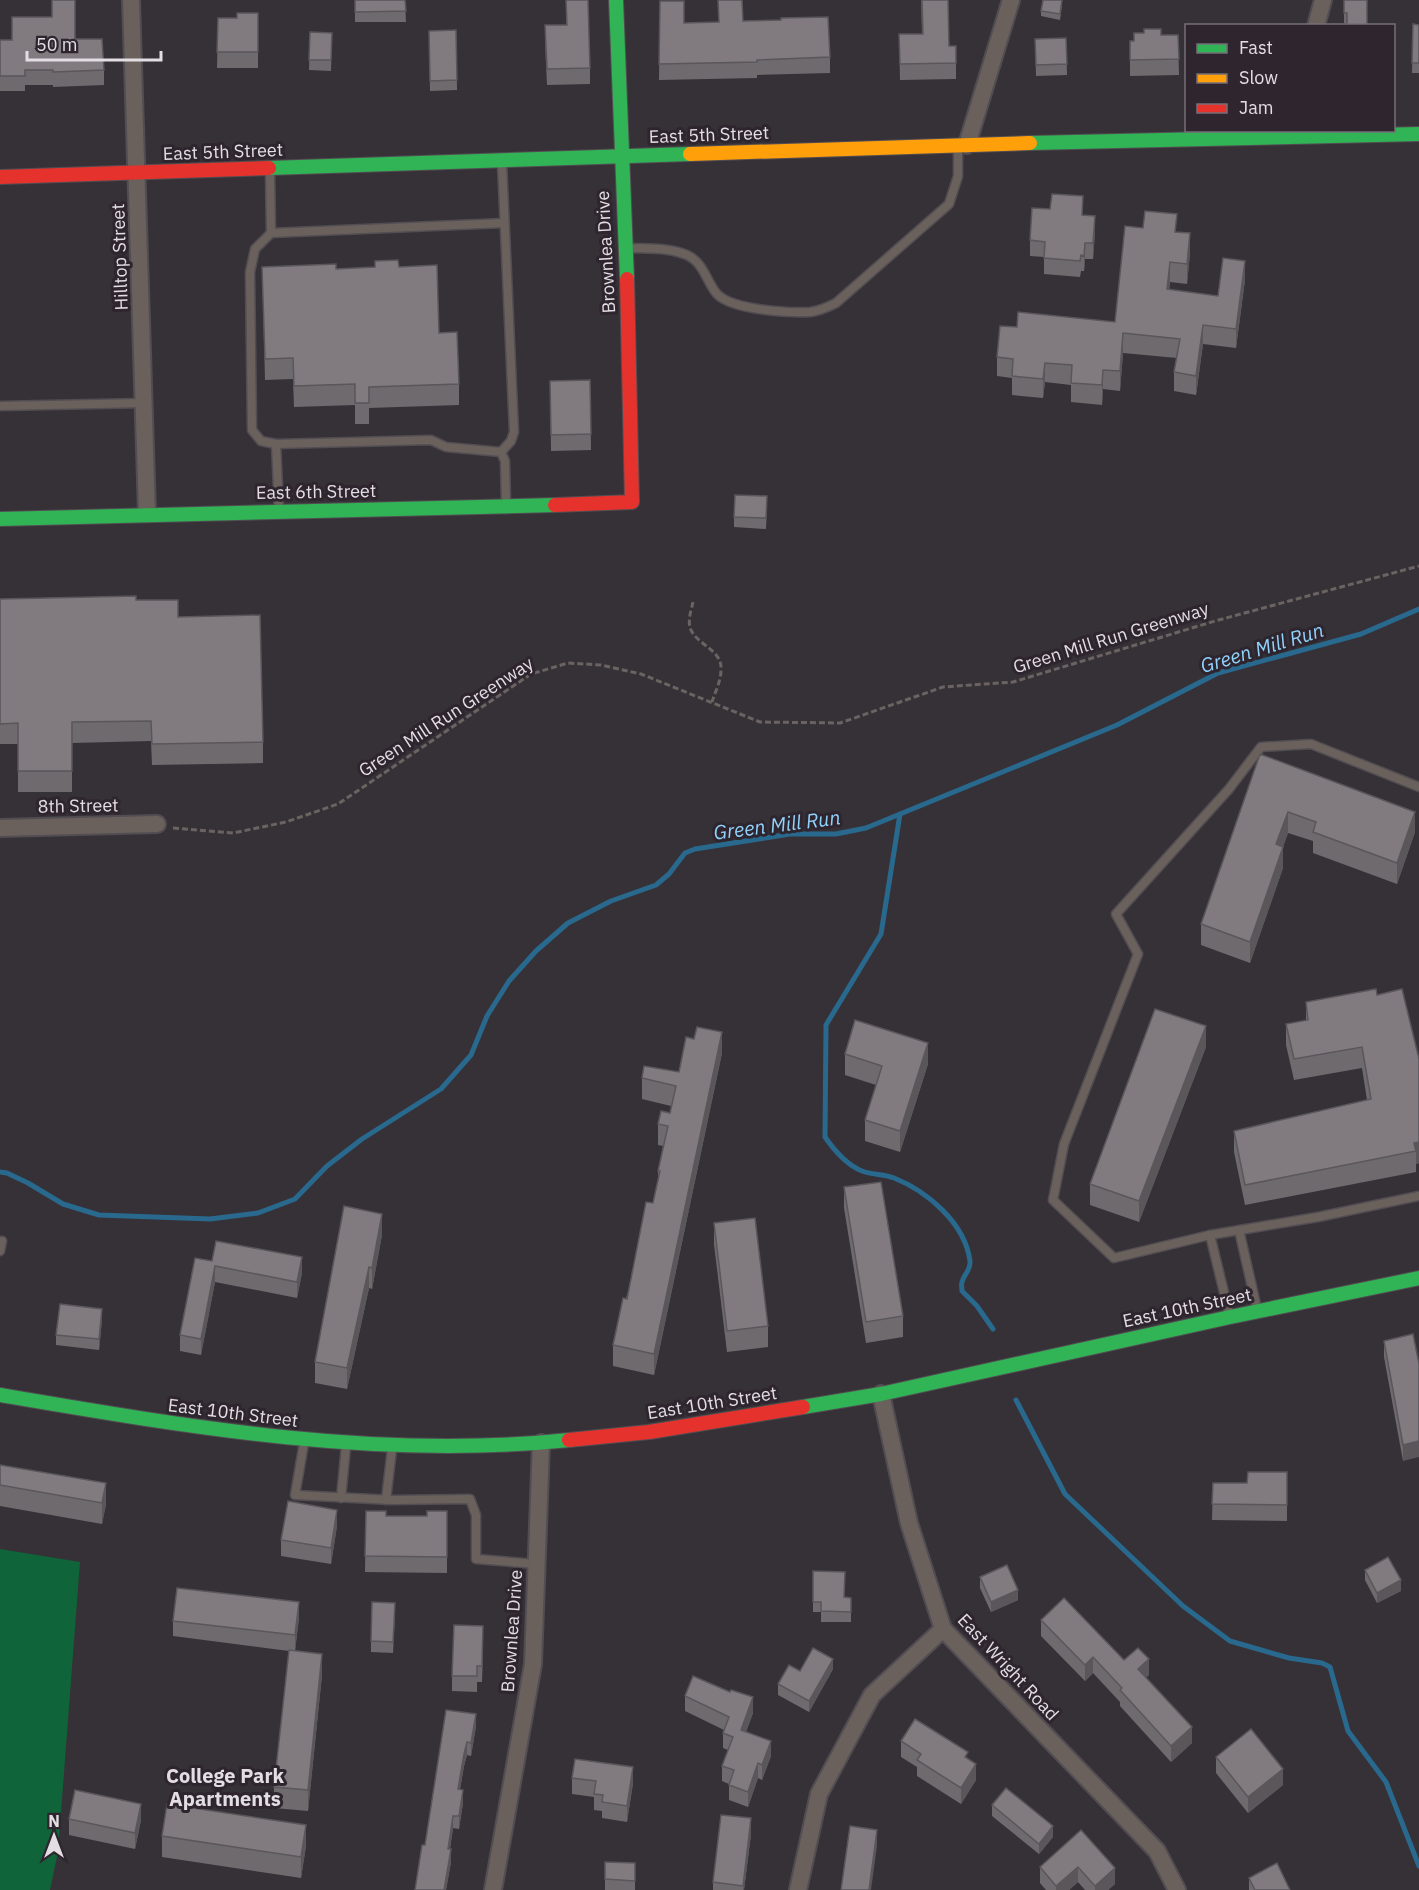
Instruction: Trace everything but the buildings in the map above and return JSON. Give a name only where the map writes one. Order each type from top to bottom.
[{"type":"main road","name":"Brownlea Drive","points":[[616,0],[621,156],[627,248],[632,502]]},
{"type":"main road","name":"East 5th Street","points":[[0,177],[1287,134],[1419,134]]},
{"type":"main road","name":"East 6th Street","points":[[0,519],[147,513],[506,507],[632,502]]},
{"type":"main road","name":"East 10th Street","points":[[0,1395],[152,1421],[305,1440],[430,1447],[541,1443],[671,1428],[881,1394],[1257,1311],[1419,1278]]},
{"type":"street","name":"Hilltop Street","points":[[131,0],[147,513]]},
{"type":"street","points":[[963,145],[1011,0]]},
{"type":"street","points":[[1317,24],[1323,0]]},
{"type":"street","name":"8th Street","points":[[0,828],[157,824]]},
{"type":"street","name":"East Wright Road","points":[[881,1394],[909,1523],[942,1629],[1157,1851],[1177,1890]]},
{"type":"street","name":"Brownlea Drive","points":[[493,1890],[533,1664],[541,1443]]},
{"type":"street","points":[[798,1890],[819,1794],[872,1695],[942,1629]]},
{"type":"lane","points":[[627,248],[674,251],[689,256],[700,264],[718,294],[746,307],[811,312],[823,310],[836,303],[949,204],[958,176],[963,145]]},
{"type":"lane","points":[[501,452],[511,441],[514,432],[502,160]]},
{"type":"lane","points":[[270,168],[271,233]]},
{"type":"lane","points":[[501,452],[446,447],[431,440],[276,444],[261,441],[252,430],[249,300],[250,272],[255,249],[271,233],[504,223]]},
{"type":"lane","points":[[0,406],[144,403]]},
{"type":"lane","points":[[276,444],[279,511]]},
{"type":"lane","points":[[501,452],[505,461],[506,507]]},
{"type":"lane","points":[[1419,786],[1311,744],[1262,747],[1229,789],[1116,914],[1138,954],[1064,1144],[1053,1200],[1114,1258],[1210,1235],[1317,1217],[1419,1196]]},
{"type":"lane","points":[[1239,1230],[1257,1311]]},
{"type":"lane","points":[[1210,1235],[1230,1317]]},
{"type":"lane","points":[[0,1251],[2,1241]]},
{"type":"lane","points":[[305,1440],[295,1495],[386,1500],[470,1498],[476,1515],[476,1558],[536,1564]]},
{"type":"lane","points":[[341,1498],[347,1443]]},
{"type":"lane","points":[[386,1500],[392,1445]]},
{"type":"path","name":"Green Mill Run Greenway","points":[[183,830],[233,832],[286,822],[338,804],[531,674],[568,663],[601,665],[641,674],[760,722],[840,723],[944,687],[1013,682],[1215,621],[1419,566]]},
{"type":"path","points":[[693,602],[689,618],[691,630],[713,651],[722,668],[712,702]]},
{"type":"green space","points":[[0,1549],[80,1562],[58,1852],[50,1890],[0,1890]]},
{"type":"waterway","name":"Green Mill Run","points":[[0,1172],[28,1183],[63,1204],[99,1215],[210,1219],[258,1213],[295,1199],[327,1166],[362,1139],[441,1089],[471,1055],[487,1016],[509,981],[536,951],[568,923],[611,901],[656,885],[669,874],[685,853],[695,849],[790,834],[836,834],[866,828],[1117,725],[1218,673],[1361,634],[1419,609]]},
{"type":"waterway","points":[[900,814],[881,934],[826,1025],[825,1137],[851,1165],[862,1171],[890,1177],[907,1184],[931,1200],[952,1221],[967,1247],[970,1261],[962,1282],[962,1291],[977,1306],[993,1329]]},
{"type":"waterway","points":[[1016,1400],[1065,1494],[1183,1606],[1230,1641],[1289,1658],[1322,1663],[1330,1667],[1348,1731],[1386,1782],[1419,1866]]},
{"type":"traffic: fast","points":[[616,0],[627,279]]},
{"type":"traffic: fast","points":[[1030,143],[1419,134]]},
{"type":"traffic: fast","points":[[269,168],[690,154]]},
{"type":"traffic: fast","points":[[0,519],[555,505]]},
{"type":"traffic: fast","points":[[803,1407],[881,1394],[1419,1278]]},
{"type":"traffic: fast","points":[[0,1395],[212,1429],[355,1443],[426,1446],[497,1445],[569,1440]]},
{"type":"traffic: slow","points":[[690,154],[1030,143]]},
{"type":"traffic: jam","points":[[0,177],[269,168]]},
{"type":"traffic: jam","points":[[555,505],[632,502],[627,279]]},
{"type":"traffic: jam","points":[[569,1440],[649,1432],[803,1407]]},
{"type":"district","name":"College Park Apartments","points":[[225,1788]]}]
